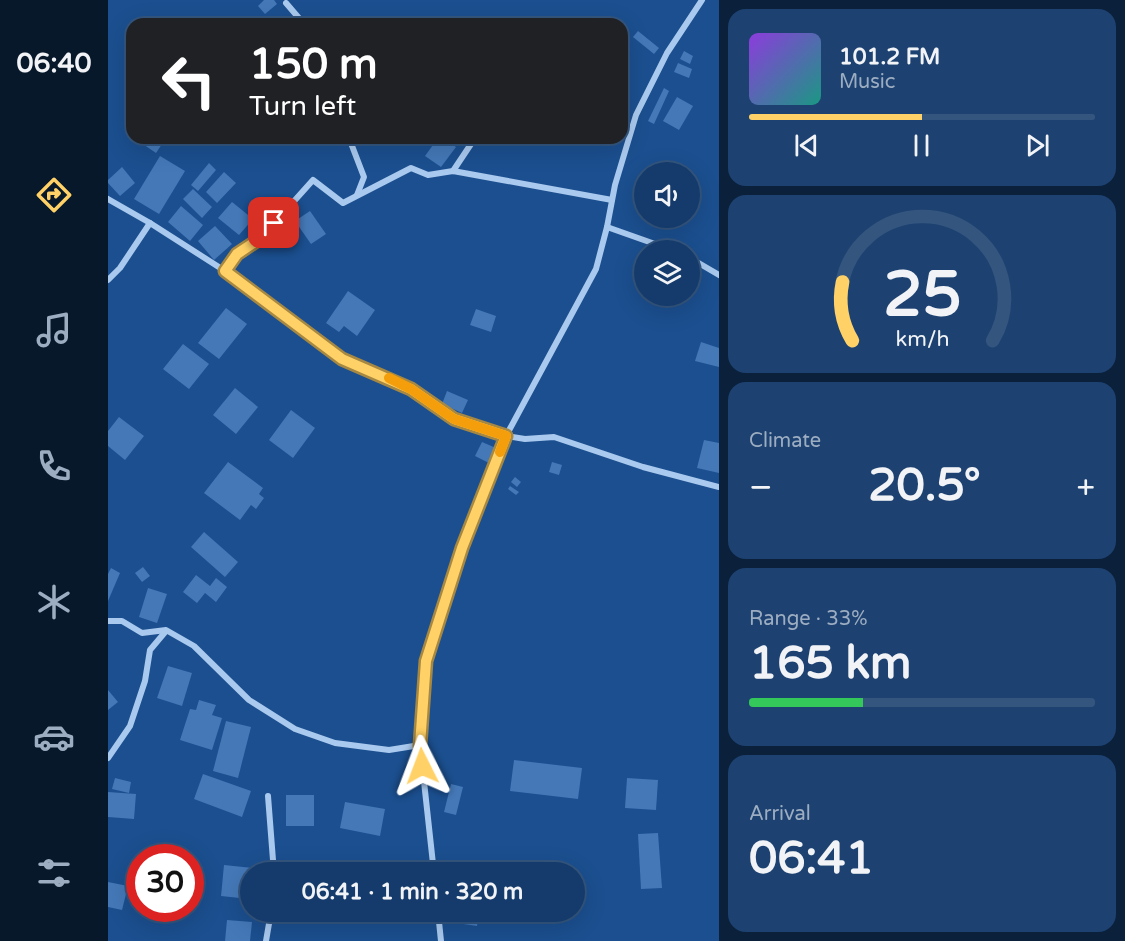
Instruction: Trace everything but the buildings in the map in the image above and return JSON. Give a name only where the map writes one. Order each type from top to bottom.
[{"type":"street","points":[[628,142],[636,115],[667,53],[702,0]]},
{"type":"street","points":[[286,3],[299,18]]},
{"type":"street","points":[[351,144],[364,177],[357,195]]},
{"type":"street","points":[[453,171],[471,144]]},
{"type":"street","points":[[433,862],[420,745],[426,661],[462,548],[506,436],[596,268],[627,144]]},
{"type":"street","points":[[225,271],[237,254],[261,238],[313,180],[343,203],[411,168],[428,175],[453,171],[612,200]]},
{"type":"street","points":[[108,199],[225,271],[342,359],[411,389],[454,419],[506,436],[525,439],[554,437],[644,467],[718,487]]},
{"type":"street","points":[[108,280],[120,268],[150,223]]},
{"type":"street","points":[[607,227],[644,240]]},
{"type":"street","points":[[700,264],[718,275]]},
{"type":"street","points":[[108,621],[122,621],[142,633],[166,630],[194,646],[249,700],[295,729],[335,743],[389,750],[420,745]]},
{"type":"street","points":[[108,758],[130,726],[145,681],[150,650],[166,630]]},
{"type":"street","points":[[268,796],[273,862]]},
{"type":"street","points":[[266,941],[269,922]]},
{"type":"street","points":[[439,922],[441,941]]},
{"type":"slow traffic","points":[[389,378],[411,389],[454,419],[506,436],[500,452]]},
{"type":"route","points":[[274,223],[261,238],[237,254],[225,271],[342,359],[372,370],[411,389],[454,419],[506,436],[462,548],[426,661],[420,745],[422,766]]}]
